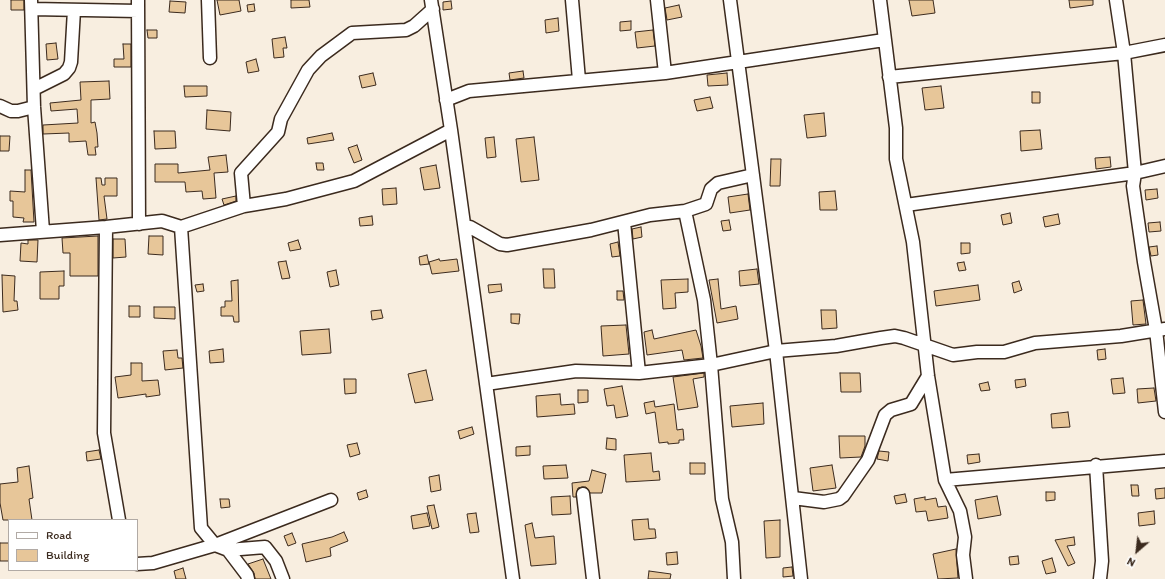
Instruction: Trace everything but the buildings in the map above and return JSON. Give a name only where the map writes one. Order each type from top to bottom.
[{"type":"street","points":[[208,0],[210,58]]},
{"type":"street","points":[[572,0],[579,80]]},
{"type":"street","points":[[657,0],[665,72]]},
{"type":"street","points":[[730,0],[776,351],[801,579]]},
{"type":"street","points":[[880,0],[896,128],[896,159],[913,242],[926,347],[928,376],[945,480],[960,511],[965,537],[963,555],[966,579]]},
{"type":"street","points":[[1116,0],[1124,53],[1135,174],[1133,186],[1138,224],[1161,330],[1165,412]]},
{"type":"street","points":[[43,231],[34,108],[32,5],[74,10],[138,5],[139,224]]},
{"type":"street","points":[[432,5],[451,130],[513,579]]},
{"type":"street","points":[[244,206],[241,173],[278,132],[281,119],[308,70],[321,56],[352,33],[406,30],[414,26],[432,5]]},
{"type":"street","points":[[34,89],[64,74],[69,68],[71,62],[74,10]]},
{"type":"street","points":[[446,100],[469,91],[665,72],[884,40]]},
{"type":"street","points":[[889,77],[1124,53],[1165,45]]},
{"type":"street","points":[[0,106],[11,111],[34,108]]},
{"type":"street","points":[[0,235],[162,221],[181,227],[244,206],[286,199],[354,181],[451,130]]},
{"type":"street","points":[[906,204],[1135,174],[1165,166]]},
{"type":"street","points":[[465,230],[470,227],[500,244],[508,245],[591,230],[650,215],[685,211],[706,204],[711,189],[718,183],[753,175]]},
{"type":"street","points":[[685,211],[704,300],[722,499],[732,542],[734,579]]},
{"type":"street","points":[[624,222],[639,373]]},
{"type":"street","points":[[106,227],[104,433],[119,519]]},
{"type":"street","points":[[181,227],[201,528],[215,545],[228,550],[265,548],[276,561],[283,579]]},
{"type":"street","points":[[486,384],[576,371],[639,373],[711,365],[776,351],[836,346],[895,336],[949,355],[977,352],[1004,352],[1035,343],[1121,336],[1161,330]]},
{"type":"street","points":[[793,498],[824,502],[839,499],[843,496],[868,460],[885,415],[891,410],[911,404],[928,376]]},
{"type":"street","points":[[945,480],[1165,461]]},
{"type":"street","points":[[1096,466],[1102,561],[1100,579]]},
{"type":"street","points":[[583,494],[593,579]]},
{"type":"street","points":[[138,564],[153,563],[215,545],[331,500]]},
{"type":"street","points":[[228,550],[248,579]]}]
